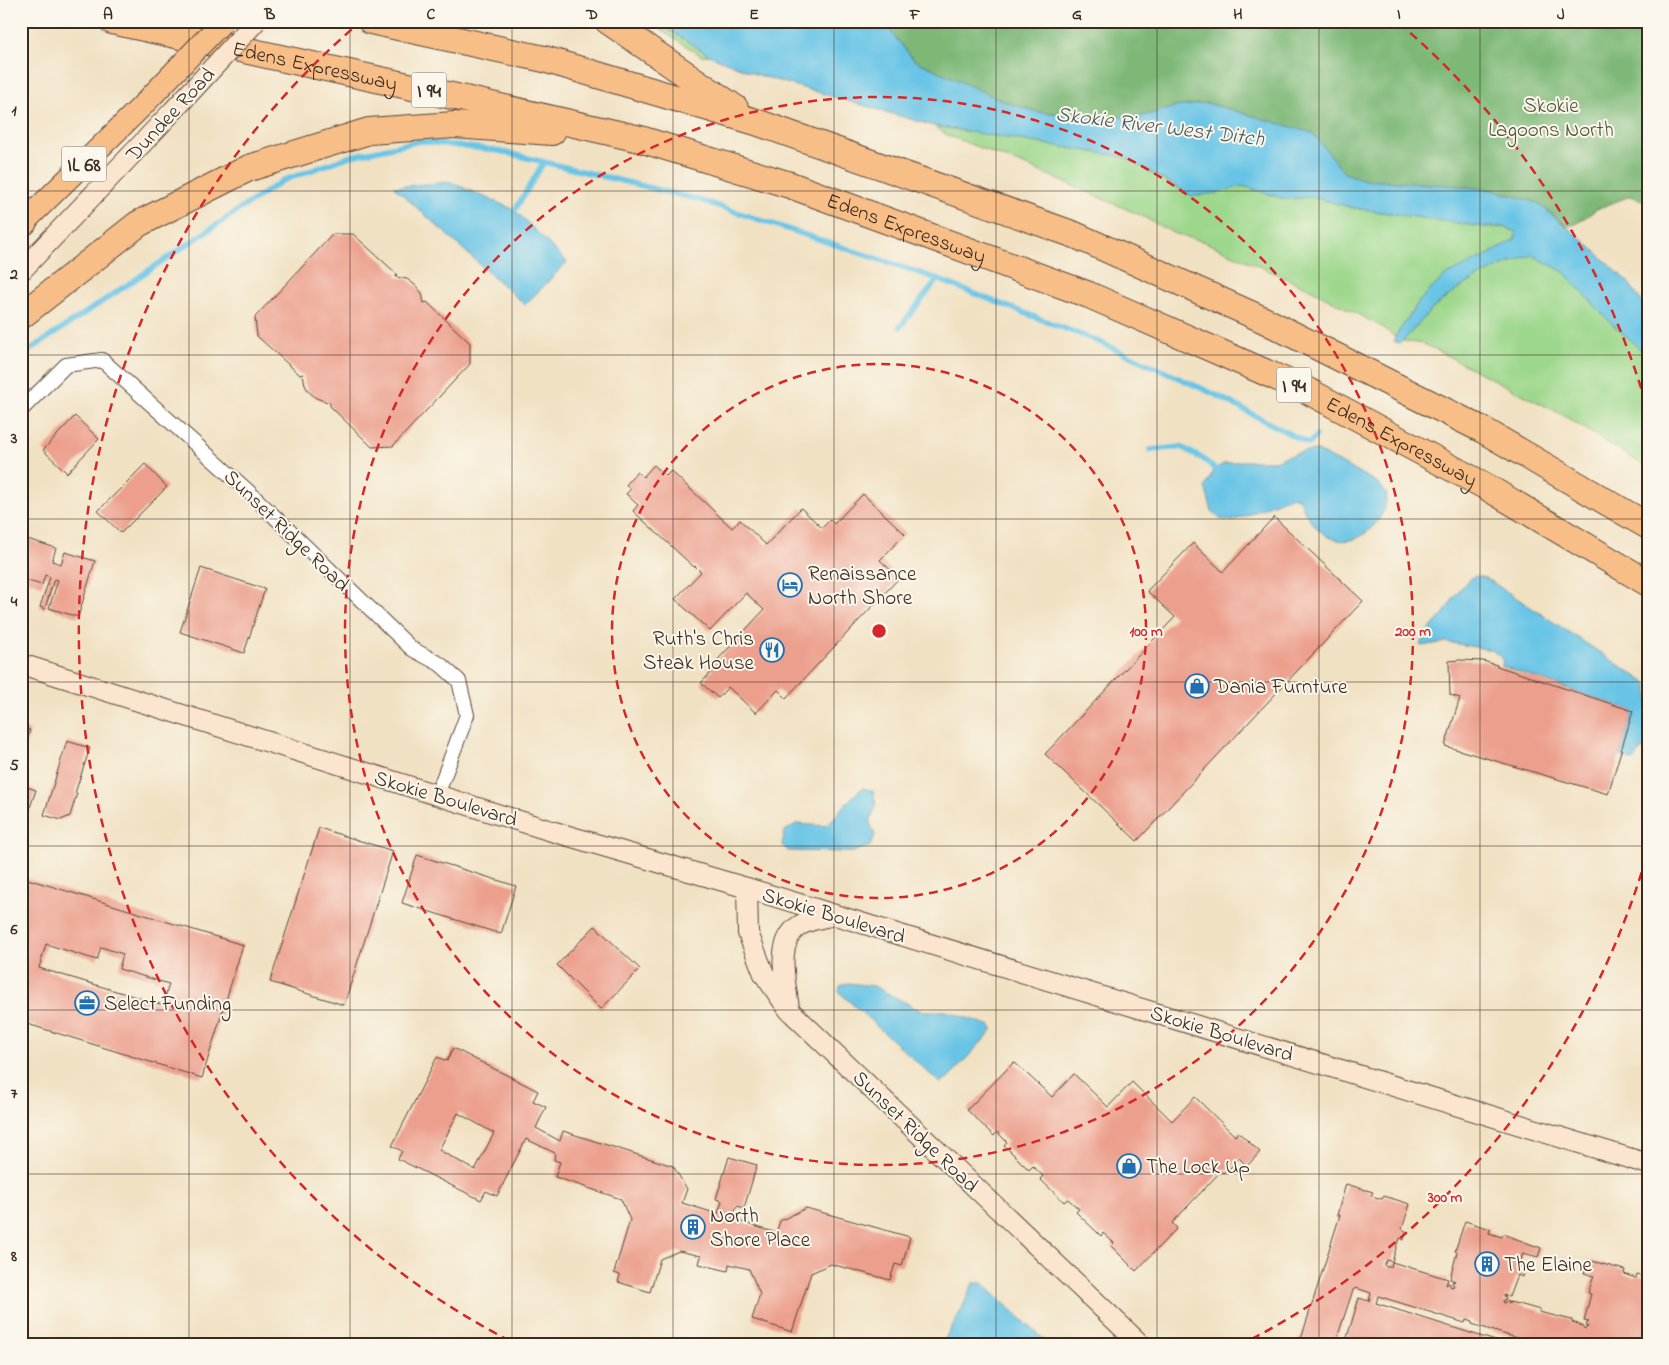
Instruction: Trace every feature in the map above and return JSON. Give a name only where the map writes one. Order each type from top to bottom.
[{"type":"highway","name":"Edens Expressway","points":[[112,21],[640,139],[790,185],[1089,295],[1308,391],[1485,486],[1648,583]]},
{"type":"highway","name":"Edens Expressway","points":[[371,21],[544,59],[756,122],[1075,235],[1264,320],[1483,430],[1648,526]]},
{"type":"highway","points":[[608,21],[756,122]]},
{"type":"highway","points":[[21,316],[138,224],[249,168],[369,130],[454,125],[640,139]]},
{"type":"main road","name":"Dundee Road","points":[[22,224],[143,105],[223,21]]},
{"type":"main road","name":"Dundee Road","points":[[21,271],[256,21]]},
{"type":"main road","name":"Skokie Boulevard","points":[[21,664],[436,796],[747,888],[1648,1164]]},
{"type":"main road","name":"Sunset Ridge Road","points":[[747,888],[748,933],[764,974],[789,1010],[1140,1344]]},
{"type":"main road","points":[[789,1010],[785,981],[785,944],[797,927],[804,923],[835,915]]},
{"type":"street","name":"Sunset Ridge Road","points":[[21,410],[66,365],[102,360],[250,493],[412,649],[440,664],[459,681],[467,715],[436,796]]},
{"type":"green space","points":[[647,21],[655,21],[709,55],[702,56]]},
{"type":"green space","name":"Skokie Lagoons North","points":[[883,21],[1648,21],[1648,202],[1630,196],[1597,209],[1576,224],[1567,226],[1538,203],[1493,190],[1365,180],[1344,173],[1313,133],[1207,103],[1175,107],[1139,117],[1101,117],[1038,112],[1005,102],[914,60]]},
{"type":"green space","points":[[934,126],[1125,157],[1163,180],[1217,193],[1243,186],[1285,199],[1312,197],[1354,208],[1484,227],[1504,227],[1516,232],[1515,239],[1420,300],[1395,337],[1382,327],[1312,290],[1205,242],[1173,233],[1138,214],[1034,169],[947,135]]},
{"type":"green space","points":[[1532,255],[1564,272],[1608,320],[1648,356],[1648,468],[1561,414],[1424,344],[1403,341],[1448,296],[1494,269]]},
{"type":"water","name":"Skokie River West Ditch","points":[[655,21],[883,21],[914,60],[1005,102],[1038,112],[1101,117],[1139,117],[1175,107],[1207,103],[1313,133],[1344,173],[1365,180],[1493,190],[1538,203],[1584,241],[1629,283],[1648,311],[1648,356],[1608,320],[1564,272],[1532,255],[1494,269],[1470,282],[1448,296],[1433,309],[1403,341],[1398,343],[1394,341],[1420,300],[1445,276],[1515,239],[1516,232],[1504,227],[1484,227],[1354,208],[1312,197],[1285,199],[1243,186],[1217,193],[1192,196],[1125,157],[934,126],[755,74],[709,55]]},
{"type":"water","points":[[450,182],[515,210],[567,262],[525,305],[394,187]]},
{"type":"water","points":[[1318,451],[1378,483],[1387,495],[1382,514],[1374,525],[1356,539],[1336,540],[1326,535],[1308,517],[1300,499],[1292,496],[1233,521],[1220,519],[1212,511],[1205,487],[1215,469],[1223,464],[1241,461],[1275,461],[1303,452]]},
{"type":"water","points":[[1474,576],[1486,578],[1648,684],[1648,747],[1640,751],[1634,761],[1620,756],[1633,711],[1502,666],[1503,659],[1492,650],[1446,642],[1420,645],[1461,588]]},
{"type":"water","points":[[863,788],[873,791],[876,805],[870,823],[875,835],[870,846],[853,852],[788,851],[782,845],[785,831],[796,824],[826,826],[853,796]]},
{"type":"water","points":[[848,983],[874,986],[921,1011],[946,1011],[991,1026],[992,1031],[949,1077],[940,1083],[839,992],[840,986]]},
{"type":"water","points":[[973,1283],[982,1283],[1049,1344],[942,1344],[962,1309]]},
{"type":"building","points":[[333,234],[353,234],[397,274],[396,277],[407,279],[415,285],[422,293],[424,303],[427,302],[470,343],[470,364],[393,446],[372,447],[330,406],[330,403],[316,398],[308,391],[303,374],[300,375],[257,336],[255,317]]},
{"type":"building","points":[[75,416],[99,439],[67,473],[43,450]]},
{"type":"building","points":[[145,464],[167,487],[121,533],[98,511]]},
{"type":"building","name":"Renaissance North Shore","points":[[654,465],[666,476],[671,471],[732,528],[740,520],[766,545],[801,508],[822,528],[830,520],[834,524],[863,494],[905,534],[880,560],[899,578],[786,698],[778,690],[756,713],[728,687],[718,698],[701,683],[713,670],[710,668],[764,610],[746,593],[710,631],[675,599],[701,572],[633,511],[638,505],[626,494],[631,489],[626,485],[637,472],[643,477]]},
{"type":"building","name":"Dania Furnture","points":[[1274,517],[1363,601],[1137,841],[1045,754],[1175,617],[1147,591],[1193,543],[1223,572]]},
{"type":"building","points":[[21,537],[56,548],[52,561],[61,564],[65,552],[95,561],[78,617],[49,608],[58,580],[54,579],[45,609],[40,607],[50,577],[45,575],[42,585],[21,579]]},
{"type":"building","points":[[201,568],[265,589],[244,653],[180,632]]},
{"type":"building","points":[[1449,661],[1483,661],[1497,665],[1633,711],[1608,794],[1445,746],[1460,698],[1450,695]]},
{"type":"building","points":[[21,728],[30,730],[22,757],[21,757]]},
{"type":"building","points":[[67,741],[90,748],[75,793],[77,793],[70,816],[61,820],[44,815]]},
{"type":"building","points":[[21,785],[36,790],[24,825],[21,824]]},
{"type":"building","points":[[319,828],[393,851],[344,1005],[270,982]]},
{"type":"building","points":[[417,855],[516,886],[501,934],[402,903]]},
{"type":"building","points":[[21,877],[243,945],[202,1078],[21,1022]],"holes":[[[46,944],[97,960],[101,947],[123,954],[119,969],[169,984],[163,1005],[39,968]]]},
{"type":"building","points":[[595,926],[640,969],[601,1009],[557,965]]},
{"type":"building","name":"North Shore Place","points":[[453,1048],[538,1091],[533,1101],[546,1107],[536,1128],[560,1141],[563,1131],[673,1166],[687,1189],[682,1203],[718,1214],[722,1201],[716,1199],[729,1157],[757,1165],[744,1208],[737,1206],[732,1219],[776,1233],[780,1221],[806,1208],[910,1237],[902,1266],[895,1264],[890,1280],[831,1264],[811,1273],[792,1332],[752,1319],[760,1294],[749,1269],[729,1264],[728,1271],[699,1264],[701,1256],[679,1251],[660,1259],[650,1292],[618,1282],[620,1275],[614,1273],[630,1220],[621,1199],[555,1177],[560,1162],[554,1160],[555,1153],[526,1139],[497,1196],[486,1191],[481,1200],[398,1159],[402,1151],[392,1146],[437,1057],[447,1061]],"holes":[[[458,1113],[494,1133],[475,1170],[439,1150]]]},
{"type":"building","name":"The Lock Up","points":[[1014,1062],[1052,1097],[1074,1074],[1108,1107],[1132,1082],[1172,1121],[1195,1097],[1235,1136],[1238,1132],[1260,1152],[1247,1166],[1239,1158],[1229,1169],[1223,1173],[1221,1171],[1172,1223],[1177,1228],[1136,1271],[1111,1246],[1114,1243],[1103,1233],[1101,1236],[1076,1212],[1079,1209],[1068,1199],[1064,1202],[1040,1179],[1043,1176],[1033,1166],[1029,1170],[1004,1145],[1007,1142],[997,1132],[994,1136],[967,1110]]},
{"type":"building","name":"The Elaine","points":[[1346,1184],[1373,1192],[1371,1196],[1382,1199],[1384,1196],[1410,1204],[1402,1229],[1406,1231],[1404,1240],[1400,1238],[1398,1241],[1392,1262],[1448,1279],[1446,1285],[1449,1283],[1451,1287],[1454,1286],[1452,1282],[1455,1281],[1450,1279],[1457,1252],[1455,1251],[1465,1221],[1490,1229],[1489,1233],[1502,1237],[1503,1234],[1541,1248],[1538,1257],[1523,1253],[1520,1266],[1525,1268],[1522,1277],[1518,1275],[1516,1278],[1509,1297],[1504,1295],[1506,1299],[1503,1301],[1504,1303],[1507,1301],[1509,1304],[1509,1302],[1519,1304],[1540,1310],[1539,1312],[1572,1320],[1572,1322],[1580,1326],[1583,1325],[1585,1329],[1588,1327],[1586,1324],[1589,1322],[1584,1321],[1591,1294],[1588,1293],[1594,1276],[1584,1273],[1588,1260],[1625,1270],[1624,1274],[1636,1278],[1637,1275],[1648,1278],[1648,1326],[1644,1342],[1648,1344],[1535,1344],[1472,1324],[1472,1322],[1466,1320],[1465,1323],[1378,1296],[1376,1303],[1505,1344],[1345,1344],[1359,1298],[1369,1301],[1371,1293],[1356,1288],[1353,1290],[1336,1341],[1343,1344],[1296,1344],[1298,1338],[1301,1339],[1340,1215],[1337,1215]],"holes":[[[1387,1260],[1392,1262],[1391,1267],[1384,1265]]]},
{"type":"waterway","points":[[21,356],[282,181],[351,156],[420,141],[499,151],[700,200],[929,276],[1097,341],[1214,394],[1309,444],[1316,436]]},
{"type":"waterway","points":[[515,210],[544,162]]},
{"type":"waterway","points":[[900,327],[938,279]]},
{"type":"waterway","points":[[1150,450],[1181,447],[1203,459],[1220,473]]},
{"type":"place","name":"Renaissance North Shore","points":[[790,585]]},
{"type":"place","name":"Ruth's Chris Steak House","points":[[772,650]]},
{"type":"place","name":"Dania Furnture","points":[[1197,686]]},
{"type":"place","name":"Select Funding","points":[[87,1003]]},
{"type":"place","name":"The Lock Up","points":[[1129,1166]]},
{"type":"place","name":"North Shore Place","points":[[693,1227]]},
{"type":"place","name":"The Elaine","points":[[1487,1264]]}]
